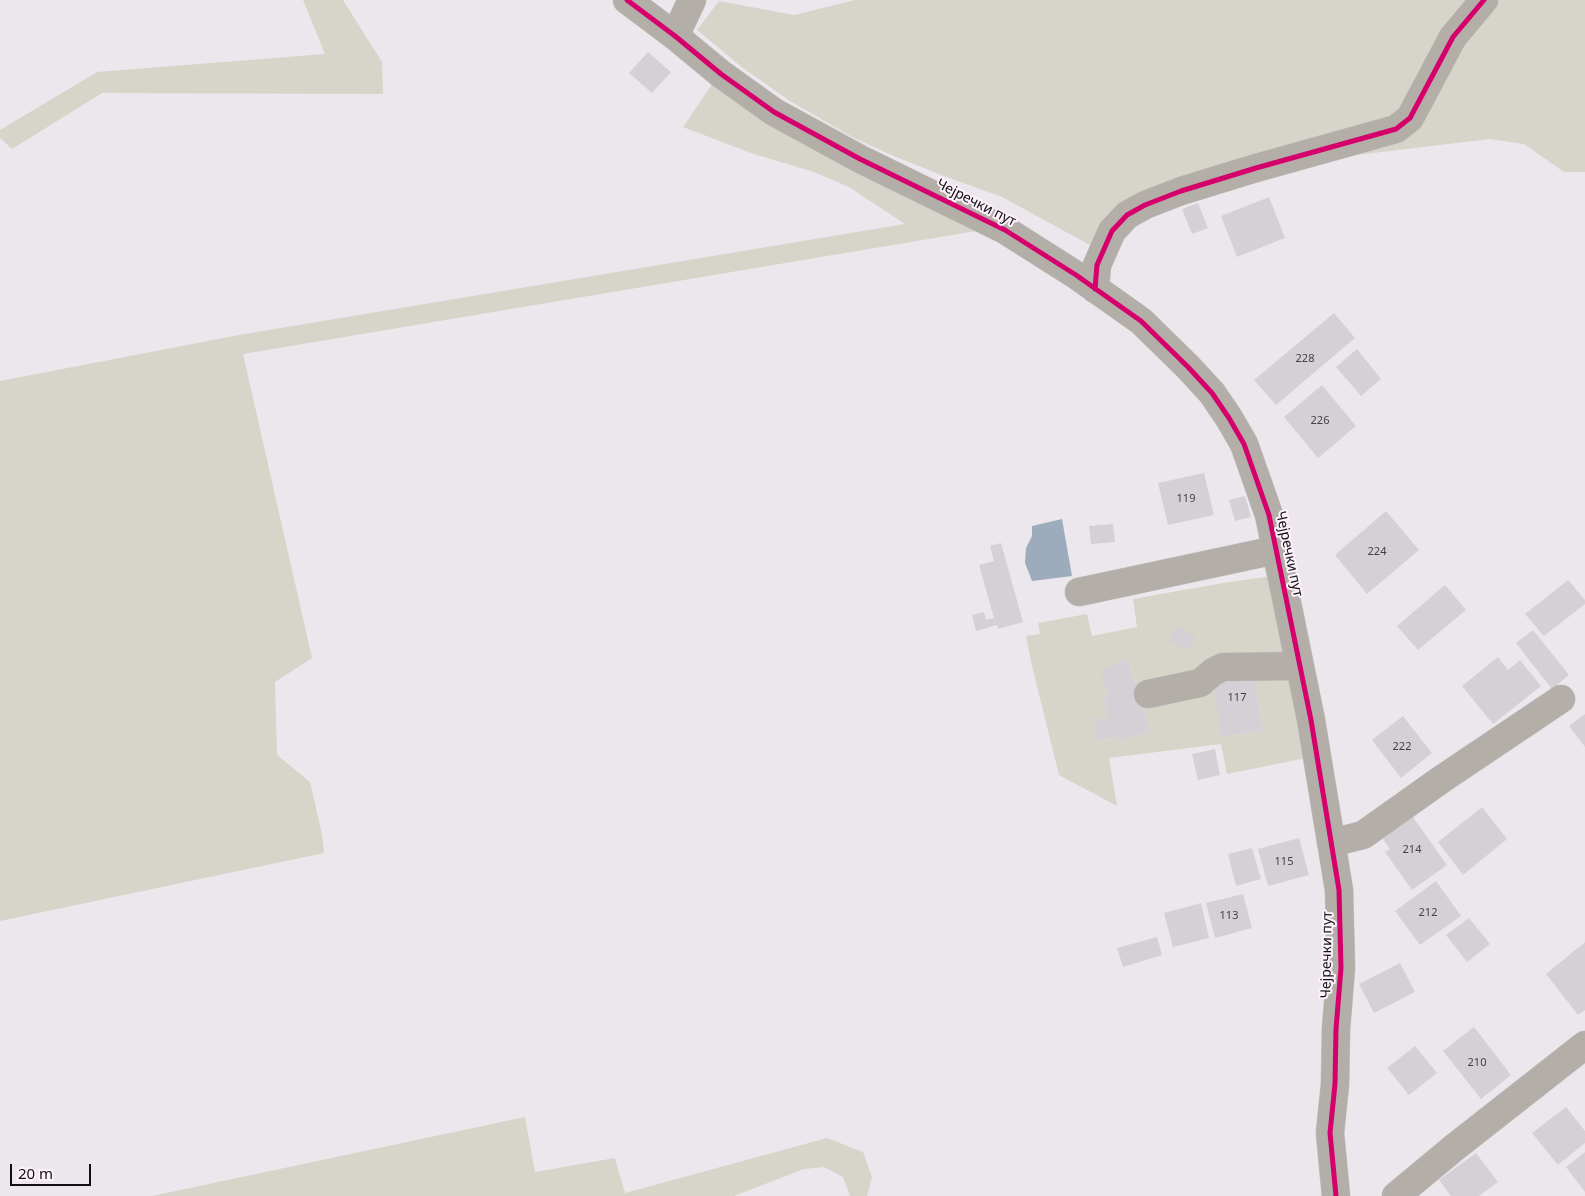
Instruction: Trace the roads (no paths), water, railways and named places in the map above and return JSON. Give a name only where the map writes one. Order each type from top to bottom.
[{"type":"street","name":"Чејречки пут","points":[[627,0],[721,74],[774,112],[860,159],[1005,230],[1095,289],[1141,321],[1188,366],[1212,393],[1229,418],[1244,444],[1270,515],[1311,720],[1338,890],[1341,968],[1336,1029],[1335,1084],[1330,1133],[1336,1196]]},
{"type":"street","points":[[675,36],[692,0]]},
{"type":"street","points":[[1095,289],[1097,264],[1112,230],[1127,215],[1145,205],[1181,191],[1256,168],[1396,130],[1416,110],[1422,93],[1453,37],[1484,0]]},
{"type":"street","points":[[1079,592],[1276,550]]},
{"type":"street","points":[[1148,694],[1200,683],[1222,667],[1300,666]]},
{"type":"street","points":[[1331,843],[1363,836],[1442,779],[1561,699]]},
{"type":"street","points":[[1396,1196],[1455,1147],[1585,1046]]},
{"type":"water","points":[[1062,519],[1072,576],[1032,581],[1025,563],[1026,548],[1032,536],[1032,526]]}]
